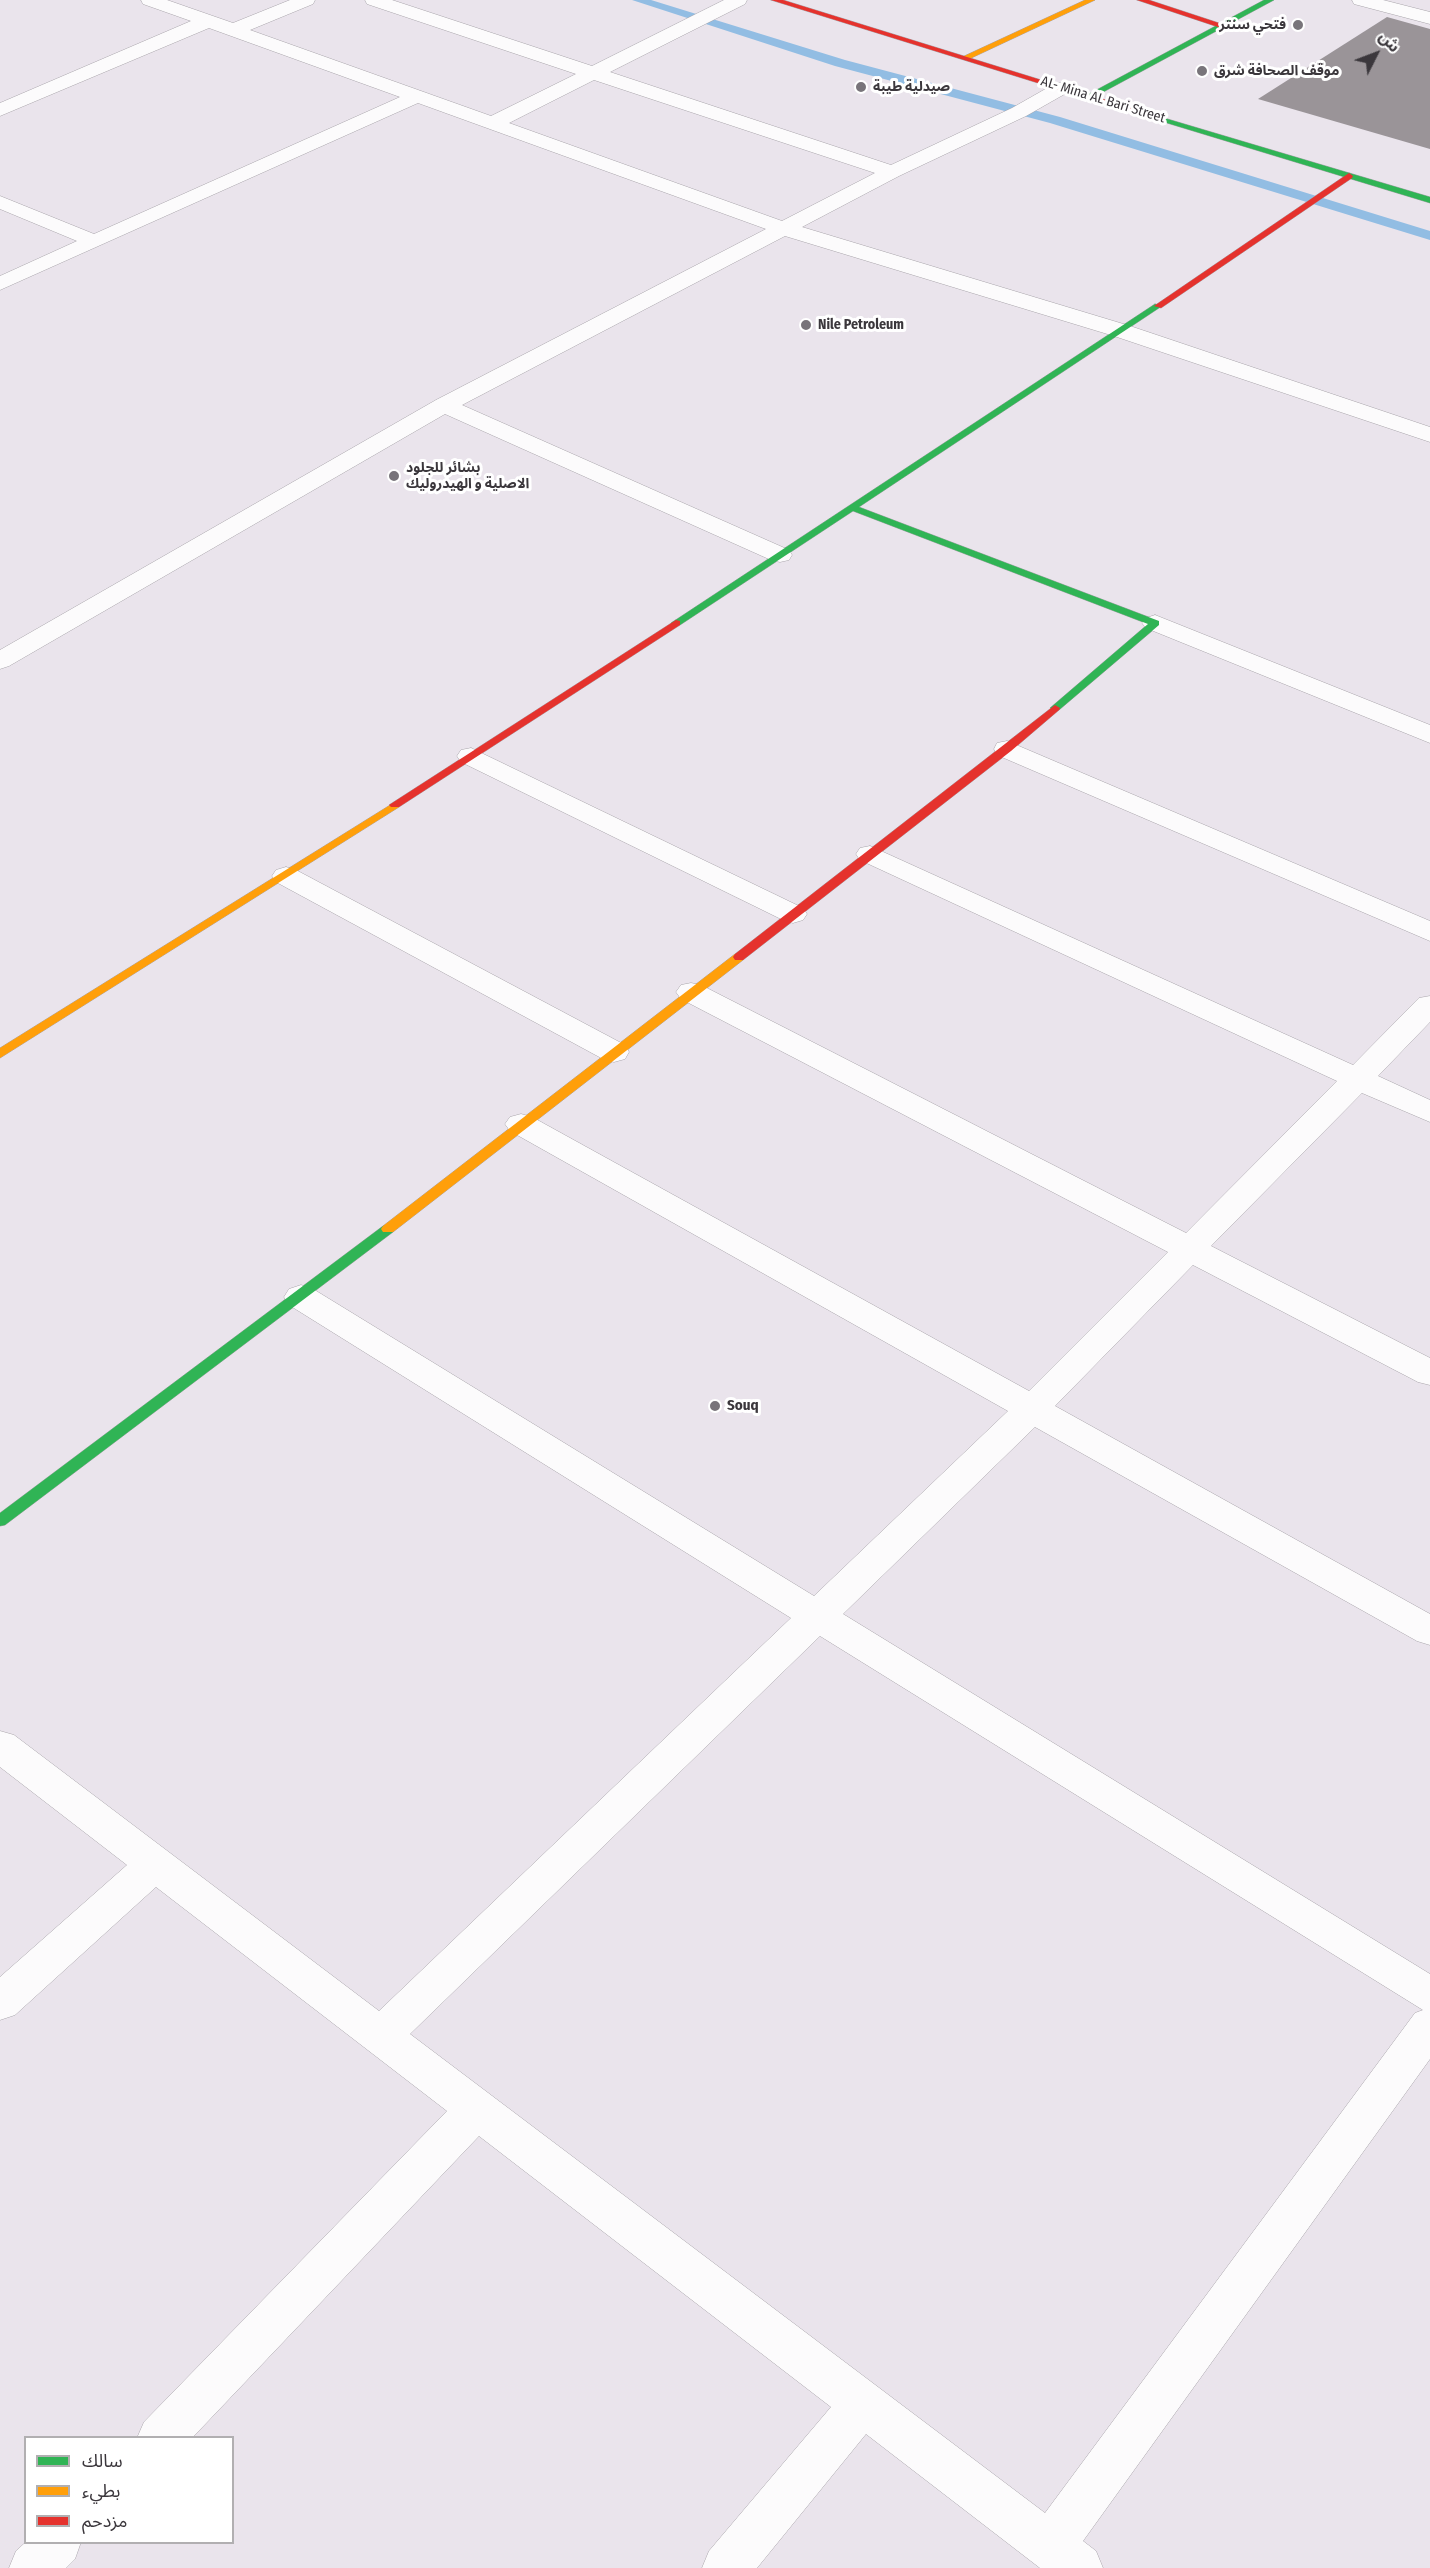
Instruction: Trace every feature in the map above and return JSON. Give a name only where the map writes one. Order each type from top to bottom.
[{"type":"main road","name":"AL- Mina AL Bari Street","points":[[775,0],[1430,200]]},
{"type":"main road","points":[[964,58],[1091,0]]},
{"type":"main road","points":[[1141,0],[1224,26]]},
{"type":"main road","points":[[1091,95],[1270,0]]},
{"type":"main road","points":[[0,1053],[286,876],[853,508],[1122,331],[1349,176]]},
{"type":"main road","points":[[0,1521],[301,1297],[691,992],[1007,749],[1155,623],[853,508]]},
{"type":"street","points":[[150,0],[785,229],[1122,331],[1430,435]]},
{"type":"street","points":[[233,30],[306,0]]},
{"type":"street","points":[[374,0],[892,172]]},
{"type":"street","points":[[490,124],[738,0]]},
{"type":"street","points":[[1361,0],[1430,18]]},
{"type":"street","points":[[0,110],[208,21]]},
{"type":"street","points":[[4,655],[444,405],[892,172],[1019,112],[1063,87]]},
{"type":"street","points":[[0,284],[415,97]]},
{"type":"street","points":[[0,202],[94,241]]},
{"type":"street","points":[[444,405],[780,555]]},
{"type":"street","points":[[1155,623],[1430,735]]},
{"type":"street","points":[[1007,749],[1430,932]]},
{"type":"street","points":[[471,756],[793,914]]},
{"type":"street","points":[[870,854],[1430,1112]]},
{"type":"street","points":[[286,876],[614,1052]]},
{"type":"street","points":[[691,992],[1430,1373]]},
{"type":"street","points":[[381,2037],[1032,1409],[1430,1005]]},
{"type":"street","points":[[521,1124],[1430,1631]]},
{"type":"street","points":[[301,1297],[1430,1995]]},
{"type":"street","points":[[0,1746],[1065,2557],[1430,2026]]},
{"type":"street","points":[[0,2002],[155,1864]]},
{"type":"street","points":[[162,2436],[477,2109]]},
{"type":"street","points":[[726,2568],[864,2402]]},
{"type":"street","points":[[33,2568],[56,2544]]},
{"type":"building","points":[[1387,17],[1430,29],[1430,149],[1258,99]]},
{"type":"waterway","points":[[638,0],[840,63],[1055,120],[1430,236]]},
{"type":"traffic: fast","points":[[1091,95],[1270,0]]},
{"type":"traffic: fast","points":[[1147,114],[1430,200]]},
{"type":"traffic: fast","points":[[676,623],[1158,306]]},
{"type":"traffic: fast","points":[[853,508],[1155,623],[1055,708]]},
{"type":"traffic: fast","points":[[0,1521],[388,1229]]},
{"type":"traffic: slow","points":[[964,58],[1091,0]]},
{"type":"traffic: slow","points":[[0,1054],[395,805]]},
{"type":"traffic: slow","points":[[388,1229],[739,957]]},
{"type":"traffic: jam","points":[[775,0],[1147,114]]},
{"type":"traffic: jam","points":[[1141,0],[1224,26]]},
{"type":"traffic: jam","points":[[1158,306],[1349,176]]},
{"type":"traffic: jam","points":[[395,805],[676,623]]},
{"type":"traffic: jam","points":[[739,957],[1007,749],[1055,708]]},
{"type":"place","name":"فتحي سنتر","points":[[1298,25]]},
{"type":"place","name":"موقف الصحافة شرق","points":[[1202,71]]},
{"type":"place","name":"صيدلية طيبة","points":[[861,87]]},
{"type":"place","name":"Nile Petroleum","points":[[806,325]]},
{"type":"place","name":"بشائر للجلود الاصلية و الهيدروليك","points":[[394,476]]},
{"type":"place","name":"Souq","points":[[715,1406]]}]
